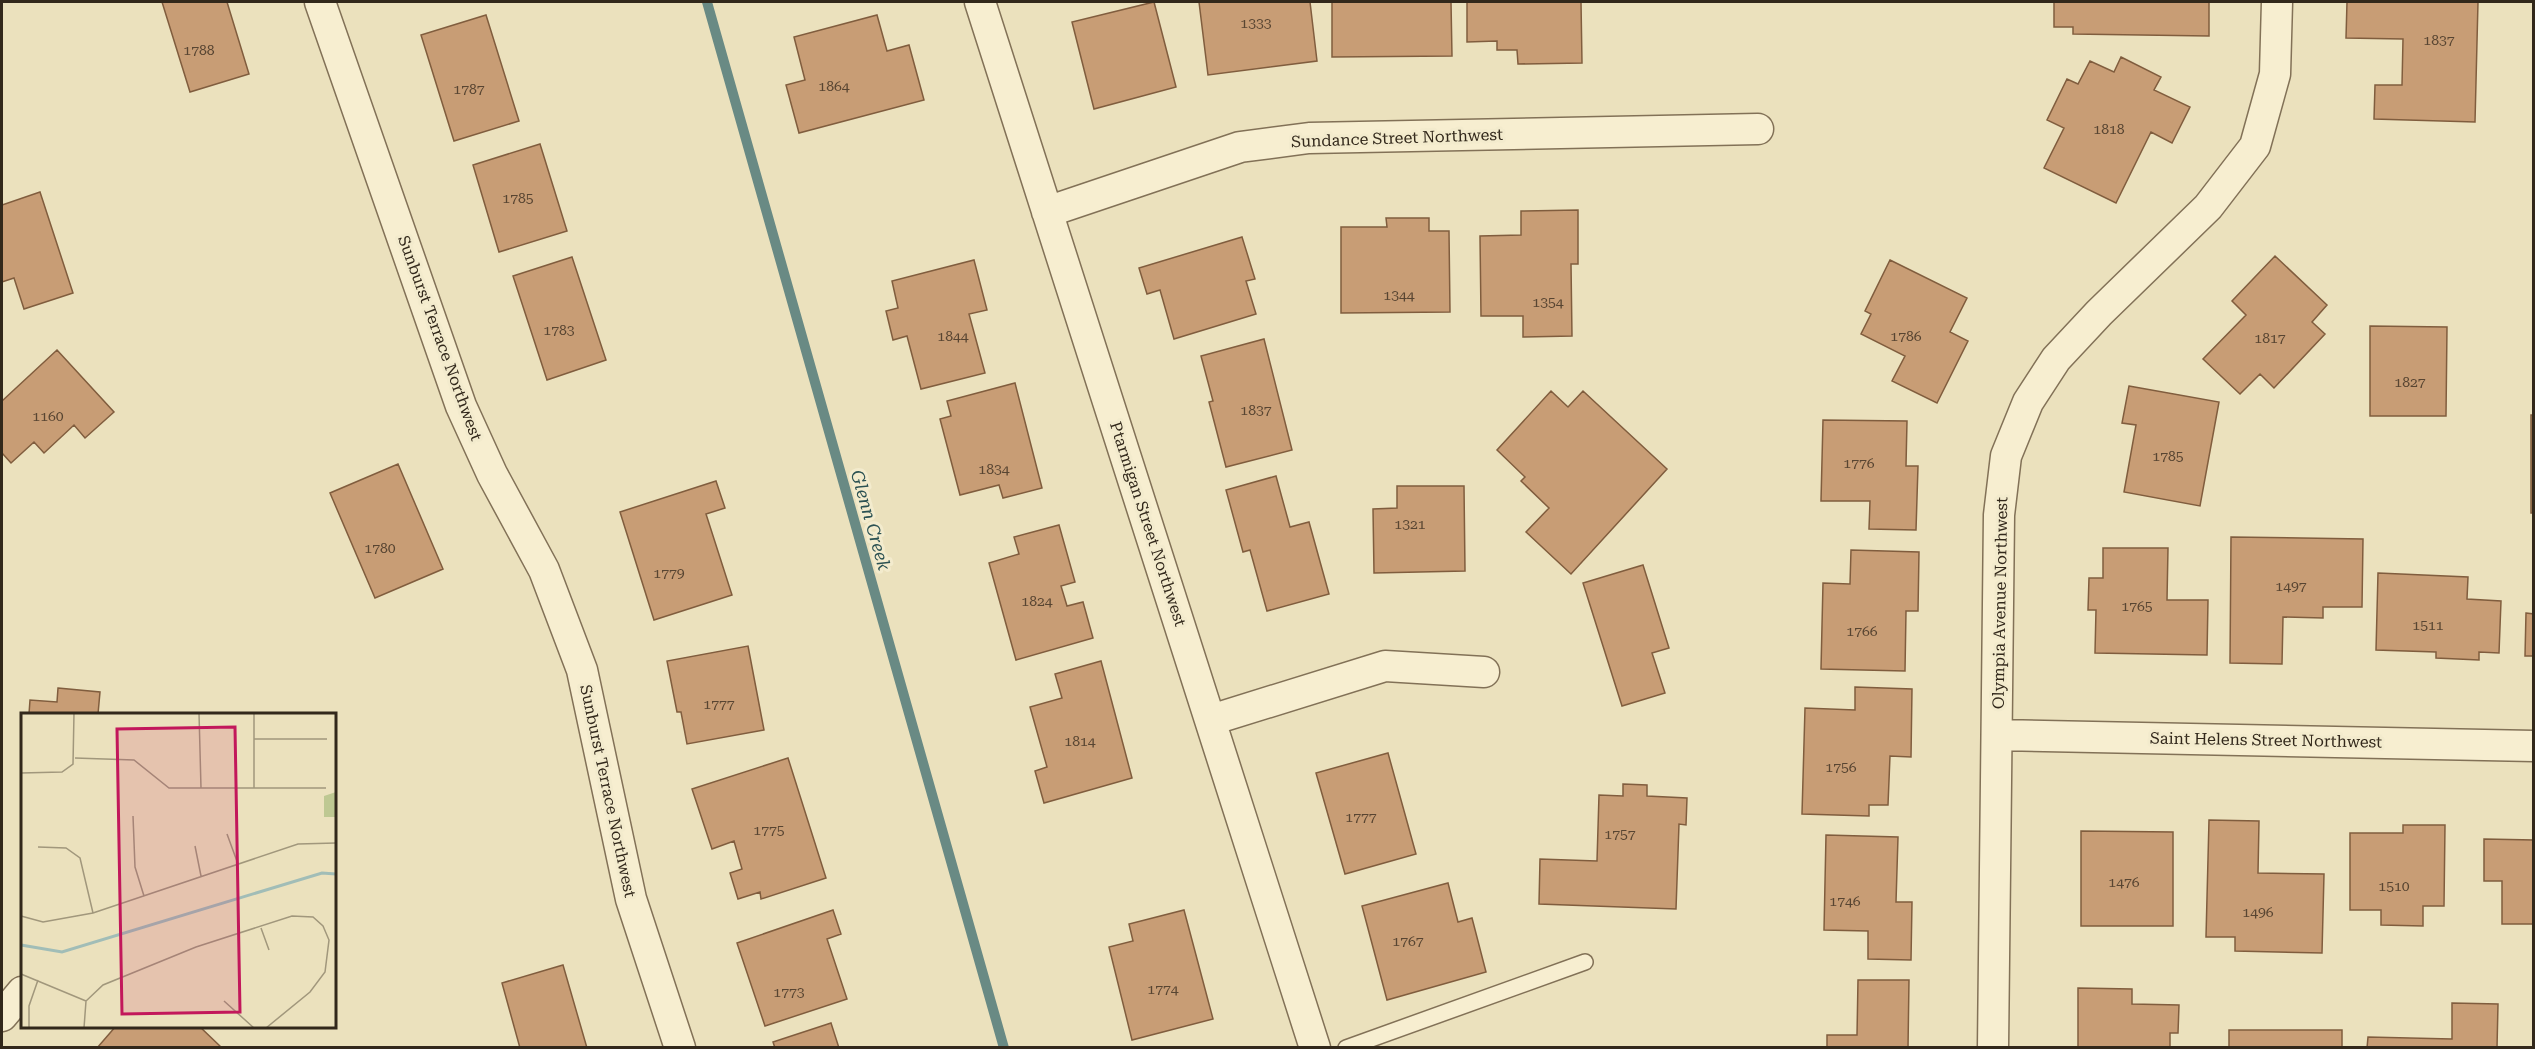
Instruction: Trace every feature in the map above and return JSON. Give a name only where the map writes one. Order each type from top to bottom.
[{"type":"street","name":"Sunburst Terrace Northwest","points":[[320,2],[461,406],[492,474],[544,570],[582,670],[631,899],[680,1047]]},
{"type":"street","name":"Ptarmigan Street Northwest","points":[[980,2],[1315,1047]]},
{"type":"street","name":"Olympia Avenue Northwest","points":[[1993,1047],[1999,515],[2006,456],[2028,402],[2056,359],[2208,207],[2255,146],[2275,74],[2277,2]]},
{"type":"street","name":"Sundance Street Northwest","points":[[1047,212],[1240,147],[1309,138],[1758,129]]},
{"type":"street","points":[[1211,720],[1385,666],[1484,672]]},
{"type":"street","name":"Saint Helens Street Northwest","points":[[1998,735],[2534,746]]},
{"type":"street","points":[[2,1016],[21,993]]},
{"type":"lane","points":[[1346,1047],[1585,962]]},
{"type":"building","points":[[162,2],[227,2],[249,74],[190,92]]},
{"type":"building","points":[[1154,2],[1176,87],[1094,109],[1072,22]]},
{"type":"building","points":[[1199,2],[1310,2],[1317,61],[1208,75]]},
{"type":"building","points":[[1332,2],[1451,2],[1452,56],[1332,57]]},
{"type":"building","points":[[1467,2],[1581,2],[1582,63],[1518,64],[1517,50],[1497,50],[1497,41],[1467,42]]},
{"type":"building","points":[[2054,2],[2209,2],[2209,36],[2073,34],[2073,27],[2054,27]]},
{"type":"building","points":[[2347,2],[2478,2],[2475,122],[2374,119],[2375,85],[2402,85],[2403,39],[2346,38]]},
{"type":"building","points":[[486,15],[519,121],[454,141],[421,35]]},
{"type":"building","points":[[877,15],[887,51],[909,45],[924,100],[799,133],[786,85],[805,80],[794,37]]},
{"type":"building","points":[[2121,57],[2161,77],[2154,90],[2190,107],[2172,143],[2151,132],[2116,203],[2044,168],[2064,128],[2047,120],[2067,79],[2078,84],[2090,61],[2114,72]]},
{"type":"building","points":[[540,144],[567,231],[499,252],[473,165]]},
{"type":"building","points":[[40,192],[73,293],[24,309],[14,278],[2,282],[2,205]]},
{"type":"building","points":[[1578,210],[1578,264],[1571,264],[1572,336],[1523,337],[1523,316],[1481,316],[1480,236],[1521,235],[1521,211]]},
{"type":"building","points":[[1386,218],[1429,218],[1429,231],[1449,231],[1450,312],[1341,313],[1341,227],[1387,227]]},
{"type":"building","points":[[1242,237],[1255,279],[1246,281],[1256,314],[1174,339],[1160,290],[1147,294],[1139,268]]},
{"type":"building","points":[[2275,256],[2327,305],[2312,322],[2325,334],[2274,388],[2260,374],[2240,394],[2203,359],[2246,315],[2232,301]]},
{"type":"building","points":[[572,257],[606,360],[547,380],[513,276]]},
{"type":"building","points":[[974,260],[987,310],[969,314],[985,373],[921,389],[907,336],[893,340],[886,311],[898,308],[892,281]]},
{"type":"building","points":[[1890,260],[1967,298],[1950,332],[1968,341],[1937,403],[1892,381],[1905,356],[1861,334],[1871,314],[1865,311]]},
{"type":"building","points":[[2370,326],[2447,327],[2446,416],[2370,416]]},
{"type":"building","points":[[1264,339],[1292,450],[1226,467],[1209,402],[1213,401],[1201,356]]},
{"type":"building","points":[[57,350],[114,412],[85,438],[74,425],[44,453],[34,442],[11,463],[2,453],[2,401]]},
{"type":"building","points":[[1015,383],[1042,488],[1003,498],[999,485],[960,495],[940,419],[951,416],[947,401]]},
{"type":"building","points":[[2129,386],[2219,402],[2200,506],[2124,492],[2136,425],[2122,423]]},
{"type":"building","points":[[1551,391],[1568,407],[1583,391],[1667,469],[1571,574],[1526,532],[1549,508],[1521,481],[1525,477],[1497,450]]},
{"type":"building","points":[[2531,415],[2534,415],[2534,513],[2531,513]]},
{"type":"building","points":[[1823,420],[1907,421],[1906,466],[1918,466],[1916,530],[1869,529],[1870,501],[1821,501]]},
{"type":"building","points":[[398,464],[443,569],[375,598],[330,493]]},
{"type":"building","points":[[1276,476],[1290,527],[1309,522],[1329,594],[1267,611],[1250,550],[1243,552],[1226,490]]},
{"type":"building","points":[[716,481],[725,508],[706,514],[732,595],[654,620],[620,512]]},
{"type":"building","points":[[1397,486],[1464,486],[1465,571],[1374,573],[1373,509],[1397,508]]},
{"type":"building","points":[[1059,525],[1075,582],[1061,586],[1067,606],[1083,602],[1093,638],[1016,660],[989,563],[1019,554],[1014,537]]},
{"type":"building","points":[[2231,537],[2363,539],[2362,607],[2323,607],[2323,618],[2283,617],[2282,664],[2230,663]]},
{"type":"building","points":[[2103,548],[2168,548],[2167,600],[2208,600],[2207,655],[2095,653],[2096,610],[2088,610],[2089,578],[2103,578]]},
{"type":"building","points":[[1851,550],[1919,552],[1918,611],[1906,611],[1905,671],[1821,669],[1823,583],[1850,584]]},
{"type":"building","points":[[1643,565],[1669,648],[1652,653],[1665,693],[1622,706],[1583,583]]},
{"type":"building","points":[[2378,573],[2468,577],[2467,599],[2501,601],[2499,653],[2479,652],[2479,660],[2436,658],[2436,652],[2376,650]]},
{"type":"building","points":[[2526,613],[2534,614],[2534,656],[2525,656]]},
{"type":"building","points":[[748,646],[764,730],[687,744],[681,712],[677,712],[667,661]]},
{"type":"building","points":[[1101,661],[1132,778],[1044,803],[1035,771],[1047,767],[1030,707],[1062,698],[1055,674]]},
{"type":"building","points":[[1855,687],[1912,689],[1911,757],[1890,756],[1888,805],[1869,805],[1869,816],[1802,814],[1805,708],[1855,710]]},
{"type":"building","points":[[58,688],[100,692],[98,713],[29,713],[30,700],[57,702]]},
{"type":"building","points":[[1388,753],[1416,854],[1345,874],[1316,773]]},
{"type":"building","points":[[788,758],[826,878],[761,899],[760,892],[738,899],[730,873],[742,869],[734,841],[712,849],[692,789]]},
{"type":"building","points":[[1623,784],[1647,785],[1647,796],[1687,798],[1686,825],[1679,824],[1676,909],[1539,904],[1540,859],[1597,861],[1599,795],[1623,796]]},
{"type":"building","points":[[2209,820],[2259,821],[2258,873],[2324,874],[2322,953],[2235,951],[2235,937],[2206,937]]},
{"type":"building","points":[[2403,825],[2445,825],[2444,906],[2423,906],[2423,926],[2381,925],[2381,910],[2350,910],[2350,833],[2403,833]]},
{"type":"building","points":[[2081,831],[2173,832],[2173,926],[2081,926]]},
{"type":"building","points":[[1826,835],[1898,837],[1896,902],[1912,902],[1911,960],[1868,959],[1868,931],[1824,930]]},
{"type":"building","points":[[2484,839],[2534,840],[2534,924],[2502,924],[2502,881],[2484,881]]},
{"type":"building","points":[[1448,883],[1458,922],[1472,918],[1486,972],[1387,1000],[1362,906]]},
{"type":"building","points":[[833,910],[841,934],[827,939],[847,999],[765,1026],[737,943]]},
{"type":"building","points":[[1184,910],[1213,1019],[1132,1040],[1109,947],[1133,941],[1129,924]]},
{"type":"building","points":[[563,965],[587,1048],[520,1048],[502,983]]},
{"type":"building","points":[[1858,980],[1909,980],[1908,1048],[1827,1048],[1827,1035],[1857,1035]]},
{"type":"building","points":[[2078,988],[2132,989],[2132,1004],[2179,1005],[2178,1033],[2170,1033],[2170,1048],[2078,1048]]},
{"type":"building","points":[[2452,1003],[2498,1004],[2497,1048],[2367,1048],[2368,1037],[2452,1039]]},
{"type":"building","points":[[831,1023],[839,1048],[775,1048],[773,1042]]},
{"type":"building","points":[[114,1028],[201,1028],[222,1048],[97,1048]]},
{"type":"building","points":[[2229,1030],[2342,1030],[2342,1048],[2229,1048]]},
{"type":"waterway","name":"Glenn Creek","points":[[707,2],[1004,1048]]}]
